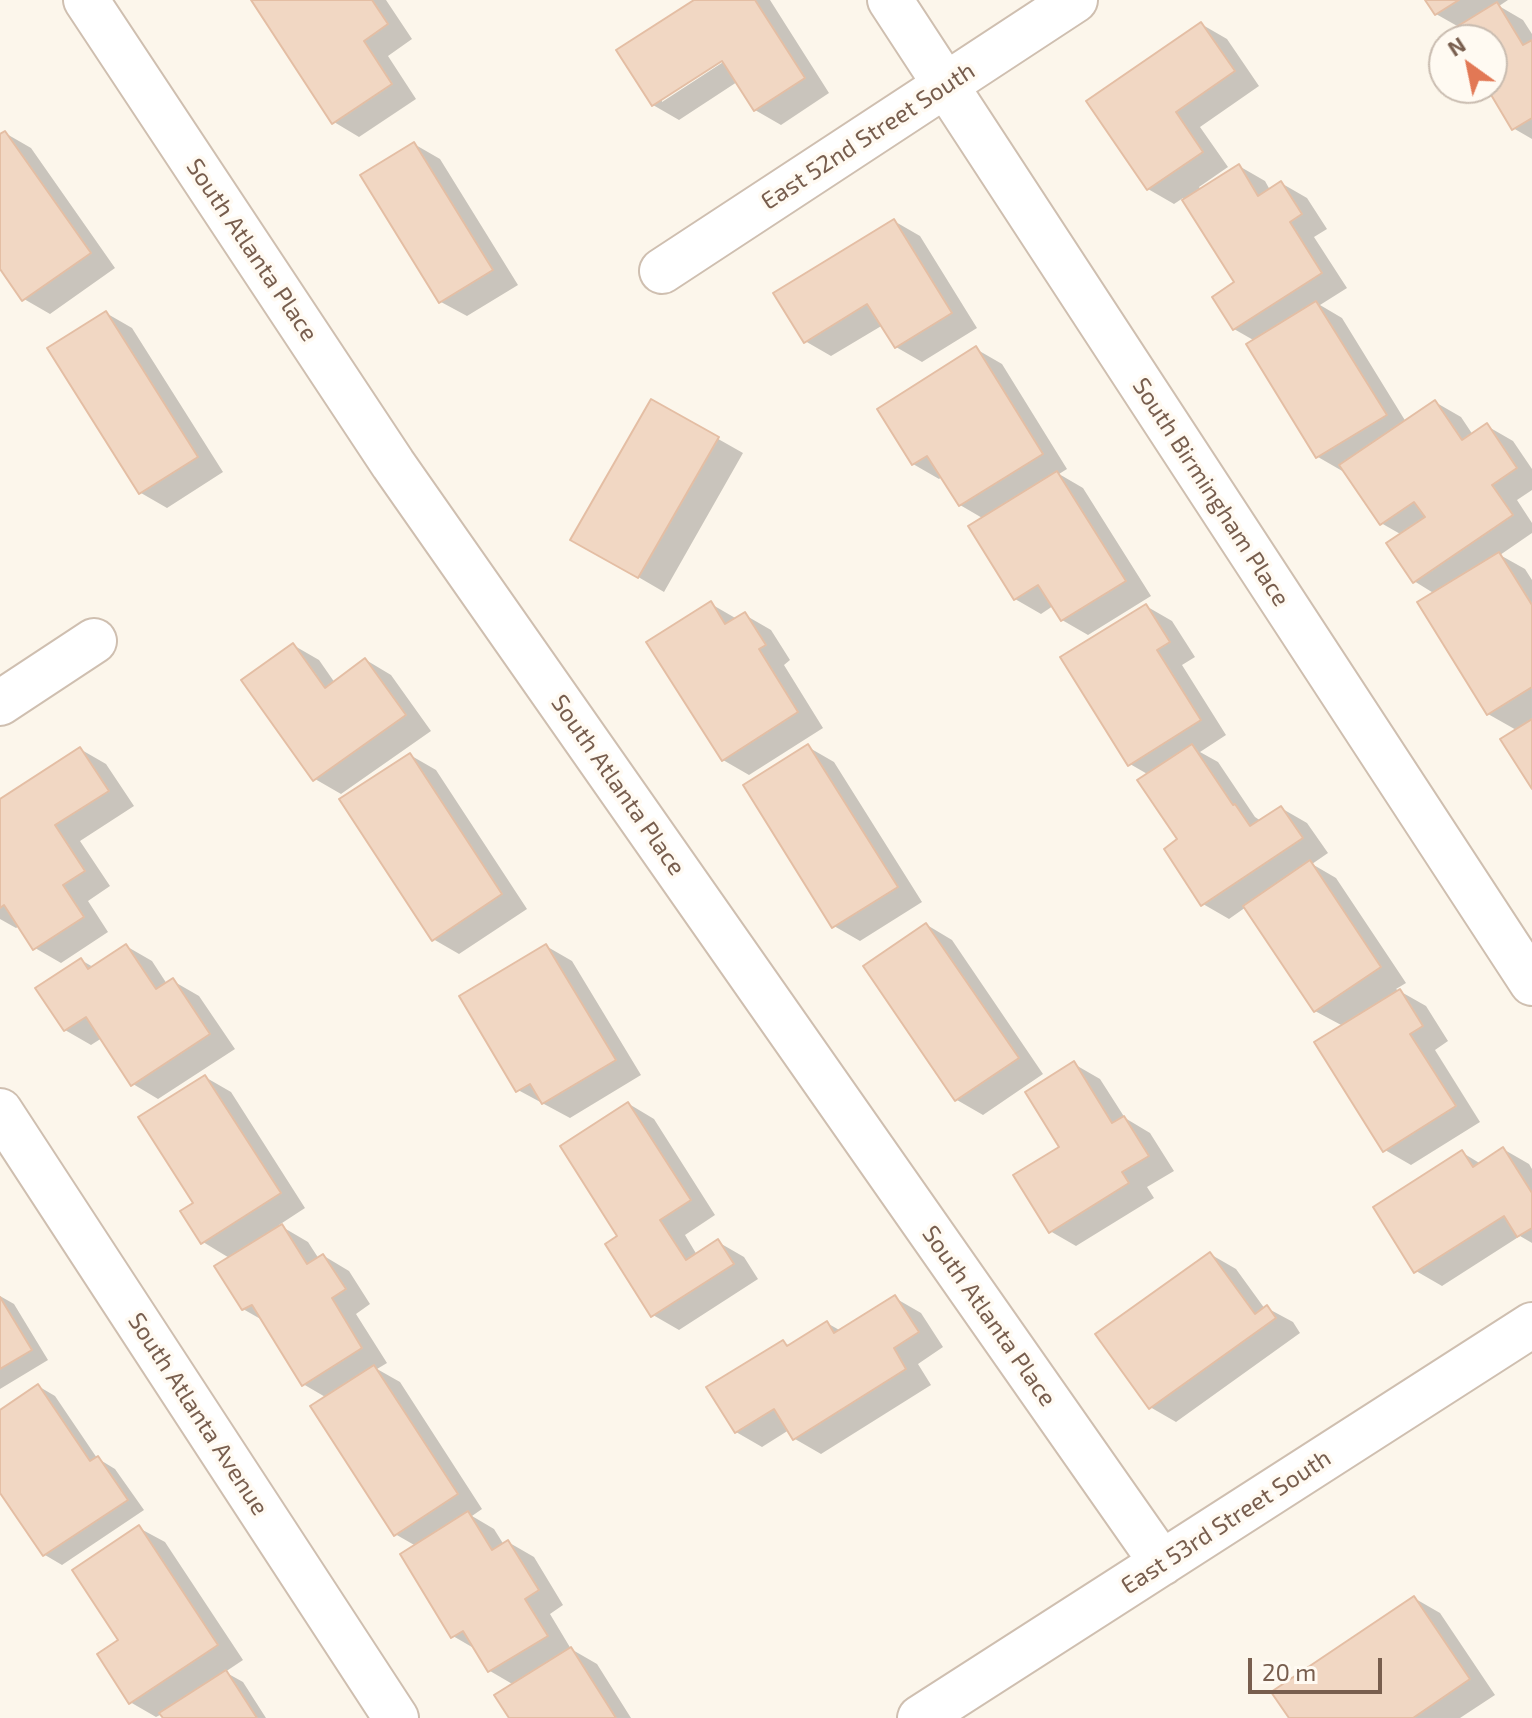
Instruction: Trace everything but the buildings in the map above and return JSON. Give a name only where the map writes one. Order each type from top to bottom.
[{"type":"street","name":"South Atlanta Place","points":[[86,0],[393,464],[1162,1563]]},
{"type":"street","name":"South Birmingham Place","points":[[890,0],[1532,983]]},
{"type":"street","name":"East 52nd Street South","points":[[662,271],[1075,0]]},
{"type":"street","points":[[0,703],[94,641]]},
{"type":"street","name":"South Atlanta Avenue","points":[[0,1111],[396,1718]]},
{"type":"street","name":"East 53rd Street South","points":[[920,1718],[1532,1325]]}]
